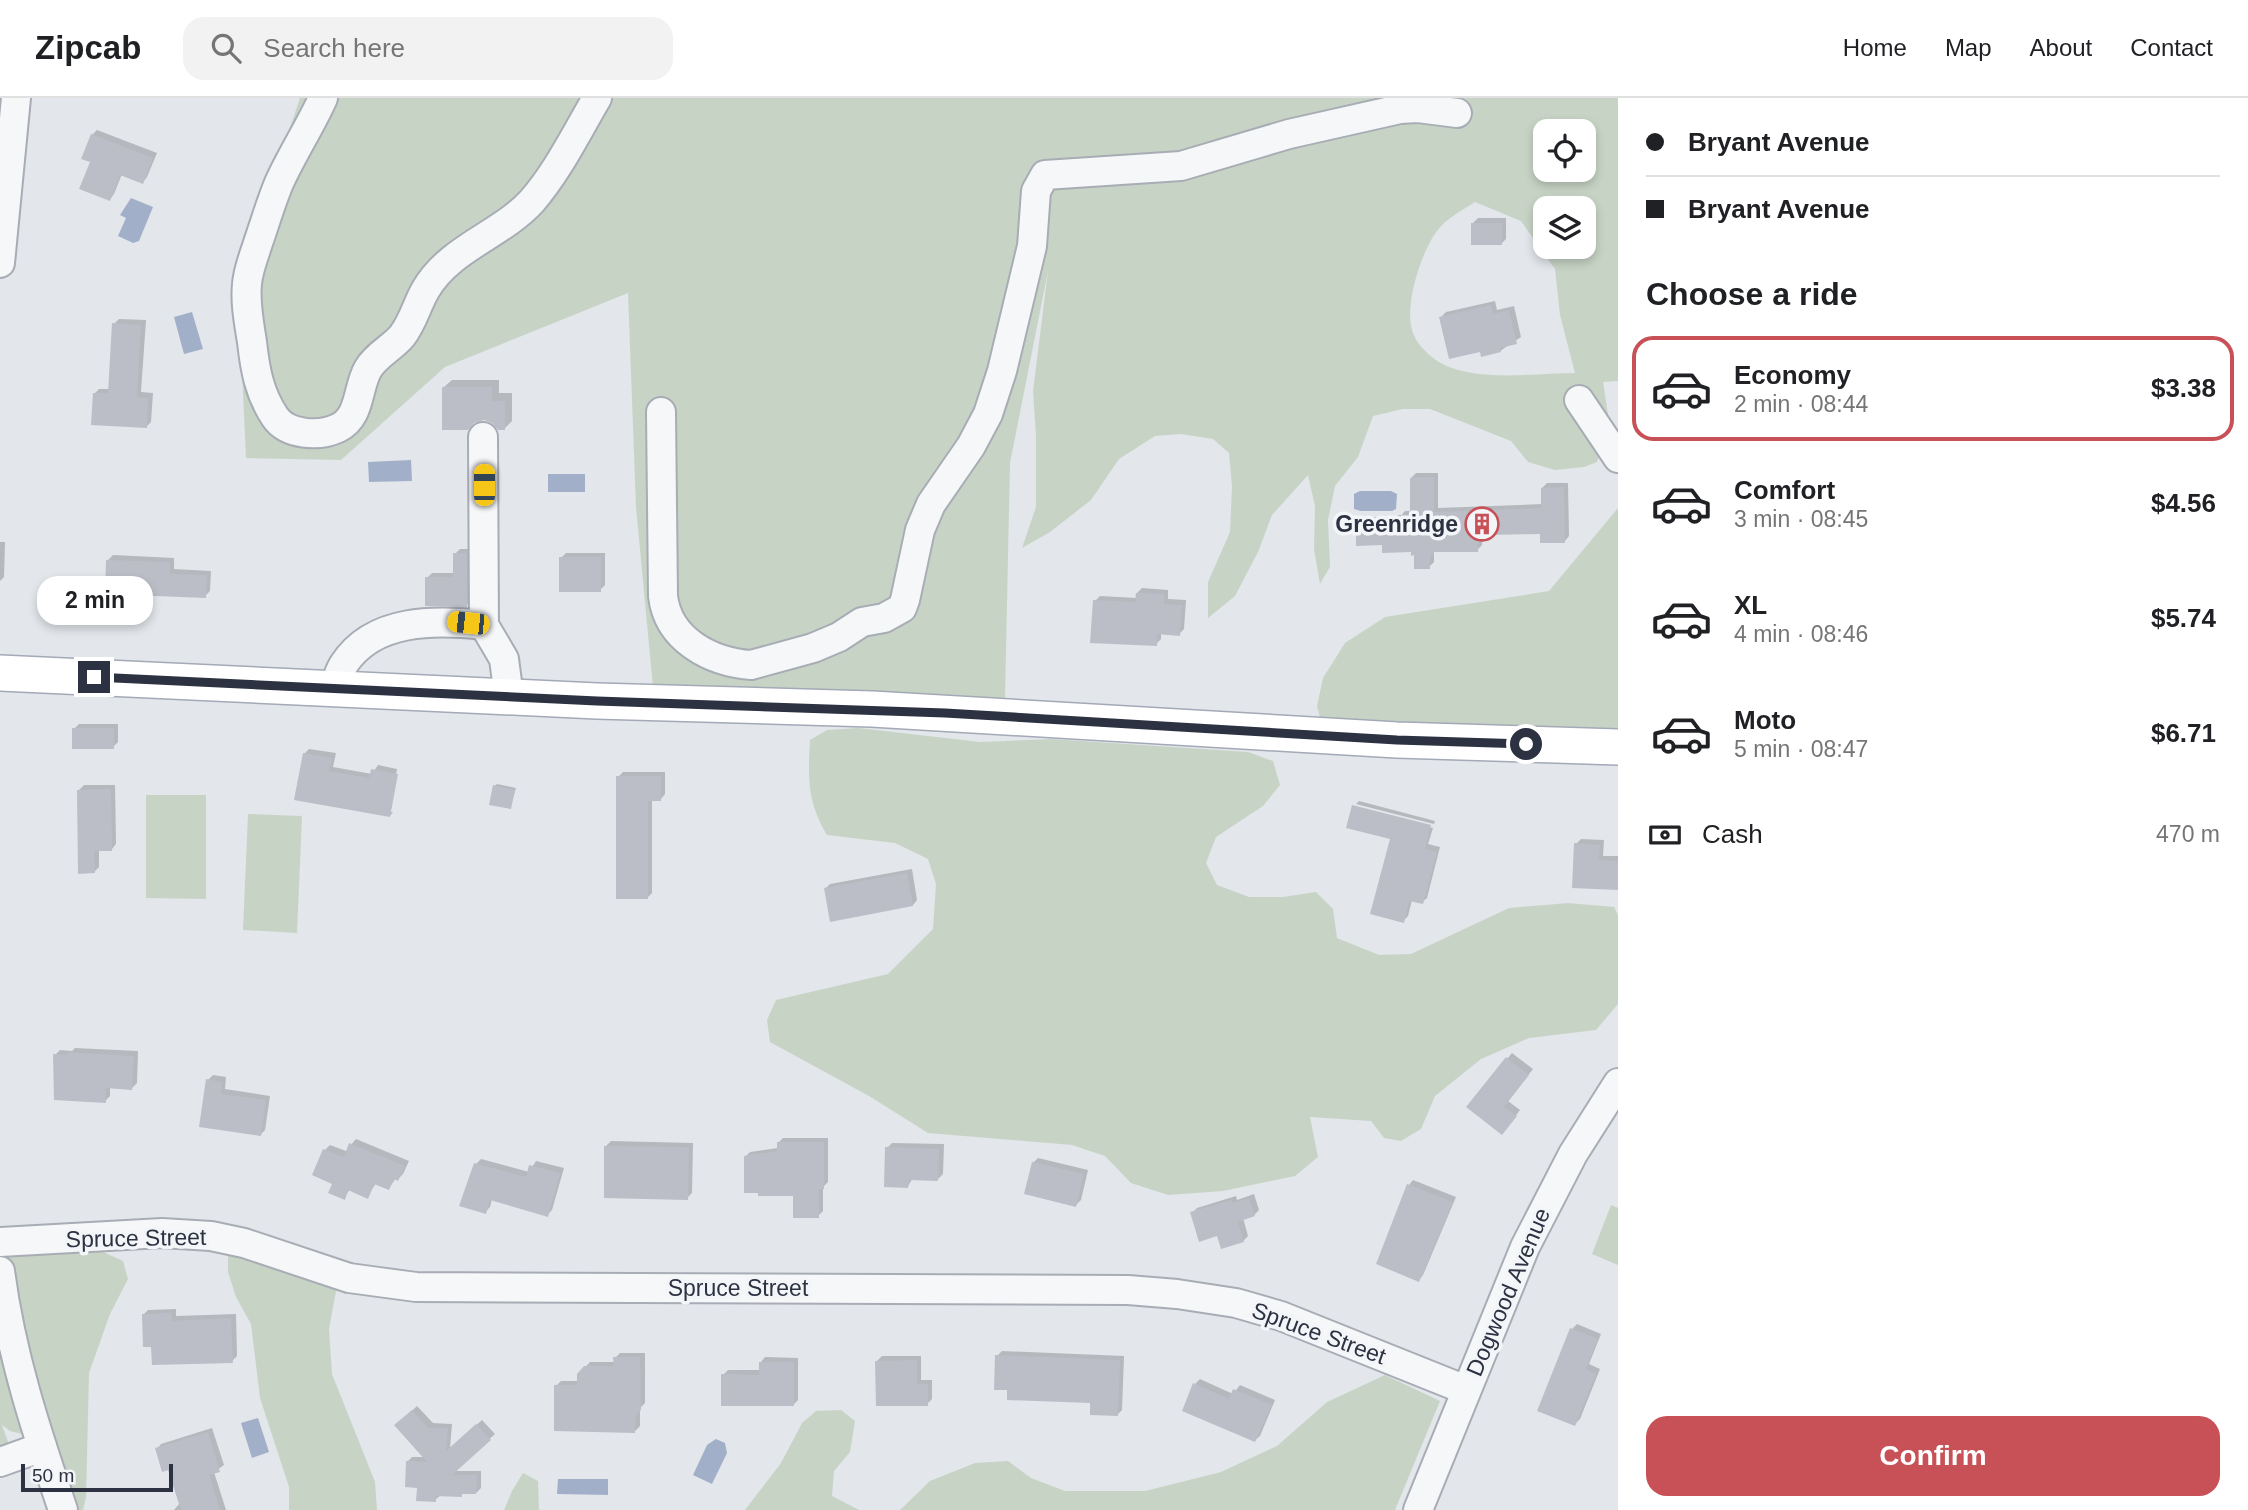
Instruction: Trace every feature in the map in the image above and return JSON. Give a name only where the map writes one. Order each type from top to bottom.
[{"type":"main road","points":[[0,673],[509,697],[909,711],[1397,740],[1618,747]]},
{"type":"street","points":[[0,263],[16,98]]},
{"type":"street","points":[[323,98],[279,182],[269,208],[247,284],[246,301],[257,379],[279,422],[285,427],[307,433],[338,428],[349,420],[355,410],[366,371],[405,332],[436,275],[450,261],[531,202],[597,98]]},
{"type":"street","points":[[1390,111],[1416,98]]},
{"type":"street","points":[[661,412],[664,612],[677,634],[693,646],[741,664],[751,664],[813,648],[839,637],[862,622],[895,613],[905,600],[920,530],[931,504],[971,446],[988,414],[1032,246],[1036,191],[1045,175],[1181,166],[1289,134],[1390,111],[1418,108],[1457,113]]},
{"type":"street","points":[[1579,400],[1618,458]]},
{"type":"street","points":[[483,437],[484,625],[504,659],[509,697]]},
{"type":"street","points":[[333,689],[344,663],[368,639],[411,623],[452,621],[484,625]]},
{"type":"street","name":"Dogwood Avenue","points":[[1418,1510],[1525,1247],[1573,1154],[1618,1083]]},
{"type":"street","name":"Spruce Street","points":[[0,1242],[162,1233],[211,1236],[244,1243],[349,1278],[416,1287],[1128,1290],[1177,1294],[1236,1303],[1281,1316],[1466,1390]]},
{"type":"street","points":[[0,1271],[5,1311],[26,1399],[63,1510]]},
{"type":"street","points":[[0,1462],[42,1447]]},
{"type":"green space","points":[[300,98],[1618,98],[1618,381],[1603,382],[1609,421],[1597,462],[1584,467],[1555,470],[1528,462],[1511,441],[1430,409],[1403,409],[1373,416],[1358,457],[1335,486],[1328,520],[1330,567],[1320,584],[1314,549],[1315,506],[1308,475],[1272,515],[1258,552],[1235,596],[1208,618],[1208,582],[1230,532],[1232,486],[1229,453],[1213,439],[1181,434],[1155,436],[1119,459],[1091,500],[1050,532],[1022,548],[1036,507],[1033,391],[1048,271],[1010,463],[1005,698],[653,687],[636,507],[628,293],[445,367],[341,460],[246,458],[238,282]],"holes":[[[1533,196],[1596,196],[1596,259],[1548,259],[1555,269],[1560,315],[1575,373],[1497,375],[1467,372],[1446,366],[1435,359],[1416,339],[1410,309],[1415,280],[1425,252],[1440,227],[1475,202],[1521,221],[1533,238]]]},
{"type":"green space","points":[[1618,508],[1618,738],[1418,730],[1370,721],[1322,725],[1317,706],[1323,678],[1345,643],[1385,617],[1549,591]]},
{"type":"green space","points":[[858,728],[980,742],[1051,739],[1248,752],[1273,761],[1280,785],[1263,806],[1216,837],[1206,863],[1217,885],[1249,897],[1283,897],[1316,892],[1333,909],[1337,938],[1379,955],[1411,954],[1509,908],[1568,903],[1614,907],[1618,915],[1618,1004],[1596,1030],[1529,1038],[1481,1059],[1435,1096],[1421,1129],[1401,1141],[1384,1138],[1371,1121],[1310,1117],[1318,1157],[1295,1176],[1223,1191],[1168,1195],[1131,1183],[1105,1156],[1072,1145],[928,1133],[869,1096],[770,1042],[767,1020],[776,1000],[888,974],[933,929],[936,884],[928,859],[895,843],[827,835],[820,823],[810,789],[810,740],[827,730]]},
{"type":"green space","points":[[146,795],[206,795],[206,899],[146,898]]},
{"type":"green space","points":[[248,814],[302,816],[297,933],[243,930]]},
{"type":"green space","points":[[1611,1205],[1618,1208],[1618,1265],[1592,1254]]},
{"type":"green space","points":[[0,1236],[90,1246],[123,1261],[128,1279],[110,1314],[89,1373],[86,1497],[83,1510],[66,1510],[26,1435],[10,1431],[2,1425],[13,1456],[0,1462]]},
{"type":"green space","points":[[244,1243],[339,1275],[329,1329],[332,1374],[375,1482],[377,1510],[289,1510],[289,1487],[260,1398],[251,1324],[236,1297],[228,1272],[228,1255]]},
{"type":"green space","points":[[1385,1375],[1440,1401],[1395,1510],[900,1510],[930,1481],[975,1463],[1008,1461],[1031,1478],[1065,1491],[1145,1491],[1221,1472],[1277,1446],[1327,1402]]},
{"type":"green space","points":[[841,1410],[855,1421],[850,1452],[834,1471],[832,1496],[859,1510],[745,1510],[781,1463],[802,1423],[816,1411]]},
{"type":"green space","points":[[523,1473],[538,1481],[539,1510],[504,1510],[512,1491]]},
{"type":"water","points":[[131,198],[153,207],[139,241],[133,243],[118,236],[126,218],[120,215]]},
{"type":"water","points":[[192,312],[203,349],[184,354],[174,317]]},
{"type":"water","points":[[411,460],[412,481],[369,482],[368,462]]},
{"type":"water","points":[[548,474],[585,474],[585,492],[548,492]]},
{"type":"water","points":[[1360,491],[1391,491],[1397,494],[1396,509],[1354,509],[1354,494]]},
{"type":"water","points":[[258,1418],[269,1452],[252,1458],[241,1423]]},
{"type":"water","points":[[716,1439],[725,1443],[727,1453],[712,1484],[693,1475],[707,1445]]},
{"type":"water","points":[[558,1479],[608,1479],[608,1495],[557,1494]]},
{"type":"building","points":[[91,134],[153,158],[143,184],[120,175],[110,201],[79,189],[90,162],[81,159]]},
{"type":"building","points":[[1471,223],[1502,223],[1502,245],[1471,245]]},
{"type":"building","points":[[1491,305],[1493,314],[1509,310],[1517,344],[1481,357],[1480,352],[1449,359],[1439,317]]},
{"type":"building","points":[[112,323],[141,325],[137,397],[148,398],[147,428],[91,425],[93,393],[108,393]]},
{"type":"building","points":[[442,387],[492,387],[492,401],[505,401],[505,430],[498,430],[492,423],[484,420],[474,423],[468,430],[442,430]]},
{"type":"building","name":"Greenridge","points":[[1434,477],[1434,512],[1541,508],[1541,488],[1564,487],[1565,543],[1540,543],[1540,534],[1479,535],[1478,552],[1433,552],[1433,555],[1430,555],[1430,569],[1414,569],[1414,555],[1411,556],[1411,552],[1382,553],[1382,545],[1356,546],[1356,521],[1398,521],[1398,515],[1410,515],[1410,478]]},
{"type":"building","points":[[453,553],[467,553],[467,607],[425,606],[425,577],[453,577]]},
{"type":"building","points":[[559,557],[601,557],[601,592],[559,592]]},
{"type":"building","points":[[106,560],[170,562],[170,574],[207,575],[206,598],[105,594]]},
{"type":"building","points":[[1136,593],[1164,594],[1164,604],[1182,605],[1180,636],[1157,634],[1157,646],[1090,643],[1093,600],[1135,602]]},
{"type":"building","points":[[72,728],[114,728],[114,749],[72,749]]},
{"type":"building","points":[[303,753],[332,758],[329,771],[369,778],[371,769],[398,774],[390,817],[294,800]]},
{"type":"building","points":[[616,776],[661,776],[661,801],[648,801],[648,899],[616,899]]},
{"type":"building","points":[[493,785],[515,790],[511,809],[489,805]]},
{"type":"building","points":[[111,789],[112,851],[94,851],[95,873],[78,874],[77,790]]},
{"type":"building","points":[[1352,805],[1431,825],[1425,849],[1437,852],[1423,904],[1409,901],[1404,923],[1370,914],[1390,839],[1346,828]]},
{"type":"building","points":[[1574,843],[1600,845],[1599,860],[1618,861],[1618,890],[1572,888]]},
{"type":"building","points":[[907,873],[913,906],[830,922],[824,888]]},
{"type":"building","points":[[68,1052],[134,1056],[132,1090],[106,1088],[106,1103],[54,1100],[53,1054],[68,1055]]},
{"type":"building","points":[[1506,1057],[1529,1075],[1504,1107],[1517,1116],[1502,1135],[1466,1107]]},
{"type":"building","points":[[206,1079],[222,1082],[221,1094],[266,1100],[261,1136],[199,1127]]},
{"type":"building","points":[[777,1142],[824,1142],[824,1189],[819,1189],[819,1218],[793,1218],[793,1196],[758,1196],[758,1193],[744,1193],[744,1156],[777,1151]]},
{"type":"building","points":[[349,1143],[405,1166],[398,1181],[394,1179],[389,1190],[374,1184],[368,1199],[348,1190],[345,1200],[328,1193],[332,1184],[312,1175],[323,1149],[344,1157]]},
{"type":"building","points":[[604,1146],[689,1147],[688,1200],[604,1198]]},
{"type":"building","points":[[885,1147],[939,1149],[938,1181],[909,1180],[908,1188],[884,1187]]},
{"type":"building","points":[[1032,1162],[1084,1174],[1076,1207],[1024,1194]]},
{"type":"building","points":[[474,1163],[526,1177],[529,1165],[560,1173],[548,1217],[490,1200],[486,1214],[459,1206]]},
{"type":"building","points":[[1407,1184],[1453,1202],[1419,1282],[1376,1264]]},
{"type":"building","points":[[1249,1198],[1255,1216],[1238,1222],[1244,1242],[1221,1249],[1217,1236],[1199,1242],[1190,1212]]},
{"type":"building","points":[[171,1313],[172,1321],[231,1318],[233,1363],[152,1365],[151,1347],[143,1347],[142,1314]]},
{"type":"building","points":[[1570,1328],[1598,1339],[1586,1369],[1596,1374],[1575,1426],[1537,1411]]},
{"type":"building","points":[[995,1355],[1120,1360],[1118,1416],[1090,1415],[1090,1403],[1007,1400],[1007,1390],[994,1390]]},
{"type":"building","points":[[613,1357],[640,1357],[641,1410],[636,1415],[635,1433],[554,1431],[554,1385],[577,1385],[577,1374],[584,1366],[614,1366]]},
{"type":"building","points":[[917,1360],[917,1384],[928,1384],[928,1406],[876,1406],[875,1361]]},
{"type":"building","points":[[759,1362],[794,1362],[794,1406],[721,1406],[721,1374],[759,1375]]},
{"type":"building","points":[[1193,1383],[1229,1399],[1233,1389],[1272,1405],[1255,1442],[1182,1411]]},
{"type":"building","points":[[412,1410],[428,1428],[448,1428],[446,1451],[476,1424],[491,1440],[452,1475],[477,1475],[476,1494],[462,1494],[462,1497],[436,1496],[436,1502],[416,1501],[417,1488],[405,1487],[406,1461],[427,1462],[394,1425]]},
{"type":"building","points":[[208,1432],[220,1472],[209,1475],[220,1510],[181,1510],[168,1470],[162,1472],[155,1448]]},
{"type":"place","name":"Greenridge","points":[[1482,524]]},
{"type":"route","points":[[94,677],[597,701],[872,709],[1397,740],[1526,744]]}]
